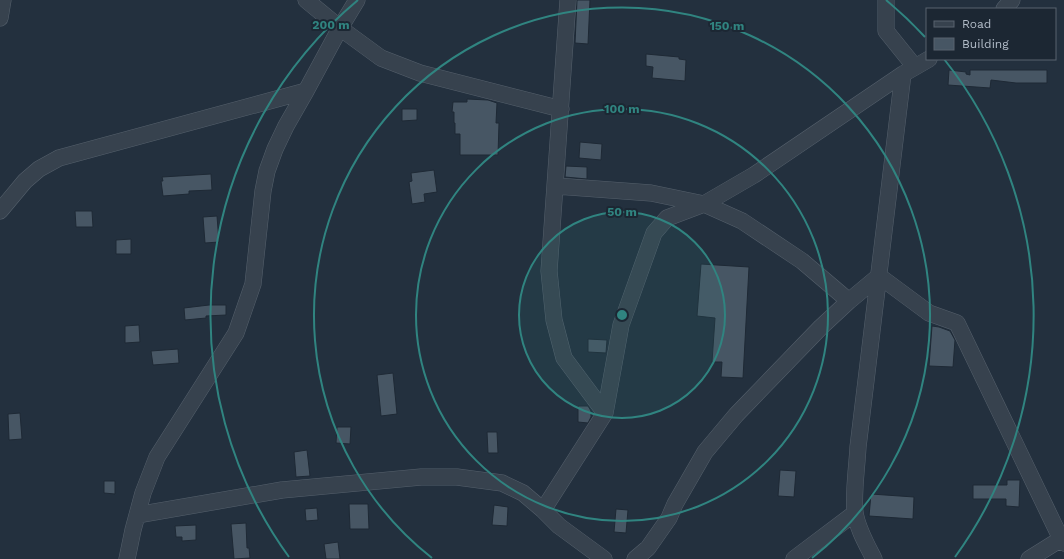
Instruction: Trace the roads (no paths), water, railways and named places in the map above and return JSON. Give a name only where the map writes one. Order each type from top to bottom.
[{"type":"street","points":[[0,18],[3,0]]},
{"type":"street","points":[[306,0],[340,28],[381,58],[420,73],[561,109]]},
{"type":"street","points":[[127,559],[143,493],[157,456],[236,333],[253,284],[260,215],[267,171],[286,126],[357,0]]},
{"type":"street","points":[[568,0],[549,271],[554,320],[564,358],[605,413]]},
{"type":"street","points":[[874,559],[859,526],[855,513],[858,447],[879,276],[909,70],[886,31],[886,0]]},
{"type":"street","points":[[1005,8],[1012,0]]},
{"type":"street","points":[[543,510],[605,413],[621,325],[654,233],[667,218],[704,204],[754,175],[909,70],[927,60]]},
{"type":"street","points":[[0,211],[25,181],[39,169],[59,158],[306,91]]},
{"type":"street","points":[[556,186],[651,193],[704,204],[742,221],[802,262],[849,301]]},
{"type":"street","points":[[635,559],[648,548],[669,518],[675,504],[705,452],[736,415],[821,327],[879,276]]},
{"type":"street","points":[[879,276],[930,313],[956,323],[1062,541],[1029,559]]},
{"type":"street","points":[[137,515],[282,490],[421,477],[457,477],[502,483],[523,493],[559,526],[604,559]]},
{"type":"street","points":[[794,559],[855,513]]}]
